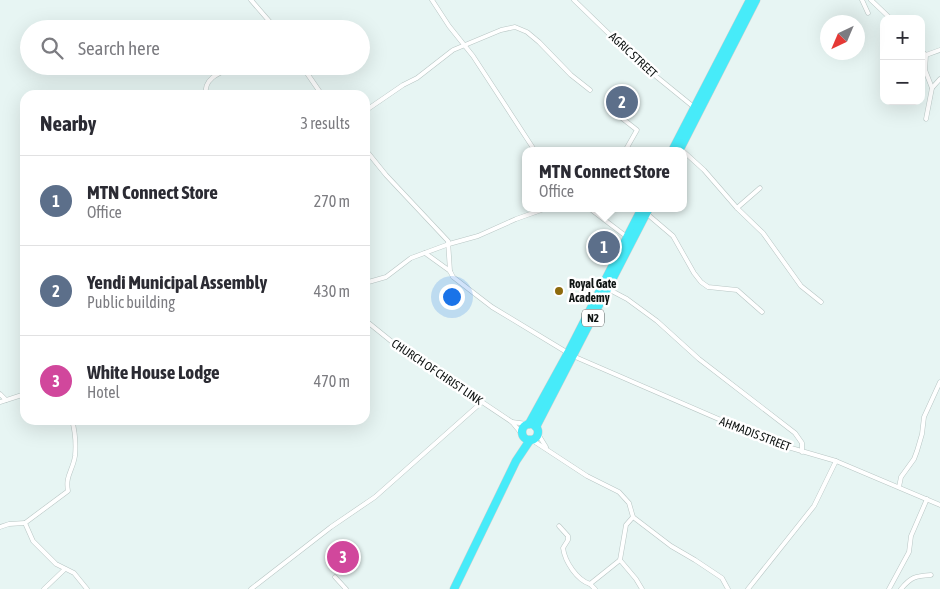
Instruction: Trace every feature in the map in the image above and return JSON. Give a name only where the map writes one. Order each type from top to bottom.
[{"type":"highway","points":[[697,109],[756,0]]},
{"type":"highway","points":[[680,147],[747,1]]},
{"type":"highway","name":"N2","points":[[571,354],[627,237],[645,212]]},
{"type":"highway","name":"N2","points":[[454,589],[530,432],[608,289],[645,212]]},
{"type":"street","points":[[251,0],[268,20]]},
{"type":"street","points":[[432,0],[464,44],[532,147]]},
{"type":"street","name":"AGRIC STREET","points":[[574,0],[636,60],[697,109]]},
{"type":"street","points":[[862,0],[868,13]]},
{"type":"street","points":[[871,0],[887,15]]},
{"type":"street","points":[[370,107],[402,85],[416,78],[453,50],[501,30],[515,27],[527,32],[540,42],[571,75],[590,90]]},
{"type":"street","points":[[932,88],[925,70],[926,55],[940,50]]},
{"type":"street","points":[[205,90],[208,81],[216,75]]},
{"type":"street","points":[[308,75],[319,90]]},
{"type":"street","points":[[926,119],[932,88],[940,79]]},
{"type":"street","points":[[609,108],[637,130],[627,147]]},
{"type":"street","points":[[370,155],[418,211],[444,235],[449,244],[450,271]]},
{"type":"street","points":[[687,156],[704,170],[737,208],[763,233],[800,286],[821,302]]},
{"type":"street","points":[[737,208],[760,188]]},
{"type":"street","points":[[370,282],[386,277],[411,258],[478,236],[536,212]]},
{"type":"street","points":[[594,212],[627,237]]},
{"type":"street","points":[[648,212],[673,236],[701,282],[708,287],[737,290],[762,312]]},
{"type":"street","name":"AHMADIS STREET","points":[[425,254],[450,271],[453,277],[492,306],[571,354],[774,443],[836,461],[940,505]]},
{"type":"street","points":[[608,289],[627,299],[657,321],[699,359],[794,433],[802,443],[802,452]]},
{"type":"street","name":"CHURCH OF CHRIST LINK","points":[[370,324],[391,341],[530,432]]},
{"type":"street","points":[[899,487],[901,477],[914,459],[922,434],[924,417],[940,382]]},
{"type":"street","points":[[0,394],[6,400]]},
{"type":"street","points":[[0,402],[20,396]]},
{"type":"street","points":[[251,589],[331,527],[375,496],[482,402]]},
{"type":"street","name":"CHURCH OF CHRIST LINK","points":[[512,422],[530,432]]},
{"type":"street","points":[[0,527],[9,524],[25,523],[68,491],[66,482],[75,458],[73,425]]},
{"type":"street","points":[[530,432],[548,449]]},
{"type":"street","points":[[530,432],[548,449],[587,476],[619,492],[629,503],[633,517],[671,546],[722,578],[728,589]]},
{"type":"street","points":[[748,589],[814,506],[836,461]]},
{"type":"street","points":[[889,589],[909,552],[911,536],[927,499]]},
{"type":"street","points":[[590,584],[620,560],[626,525],[633,517]]},
{"type":"street","points":[[25,523],[32,542],[56,564],[74,573],[87,589]]},
{"type":"street","points":[[559,526],[568,536],[568,540],[563,548],[568,563],[582,580],[595,589]]},
{"type":"street","points":[[620,560],[642,589]]},
{"type":"street","points":[[44,589],[65,569]]},
{"type":"street","points":[[901,589],[906,582],[916,576],[930,576]]},
{"type":"street","points":[[335,577],[346,589]]},
{"type":"place","name":"Yendi Municipal Assembly","points":[[622,102]]},
{"type":"place","name":"MTN Connect Store","points":[[604,247]]},
{"type":"place","name":"Royal Gate Academy","points":[[559,291]]},
{"type":"place","name":"White House Lodge","points":[[343,557]]}]
